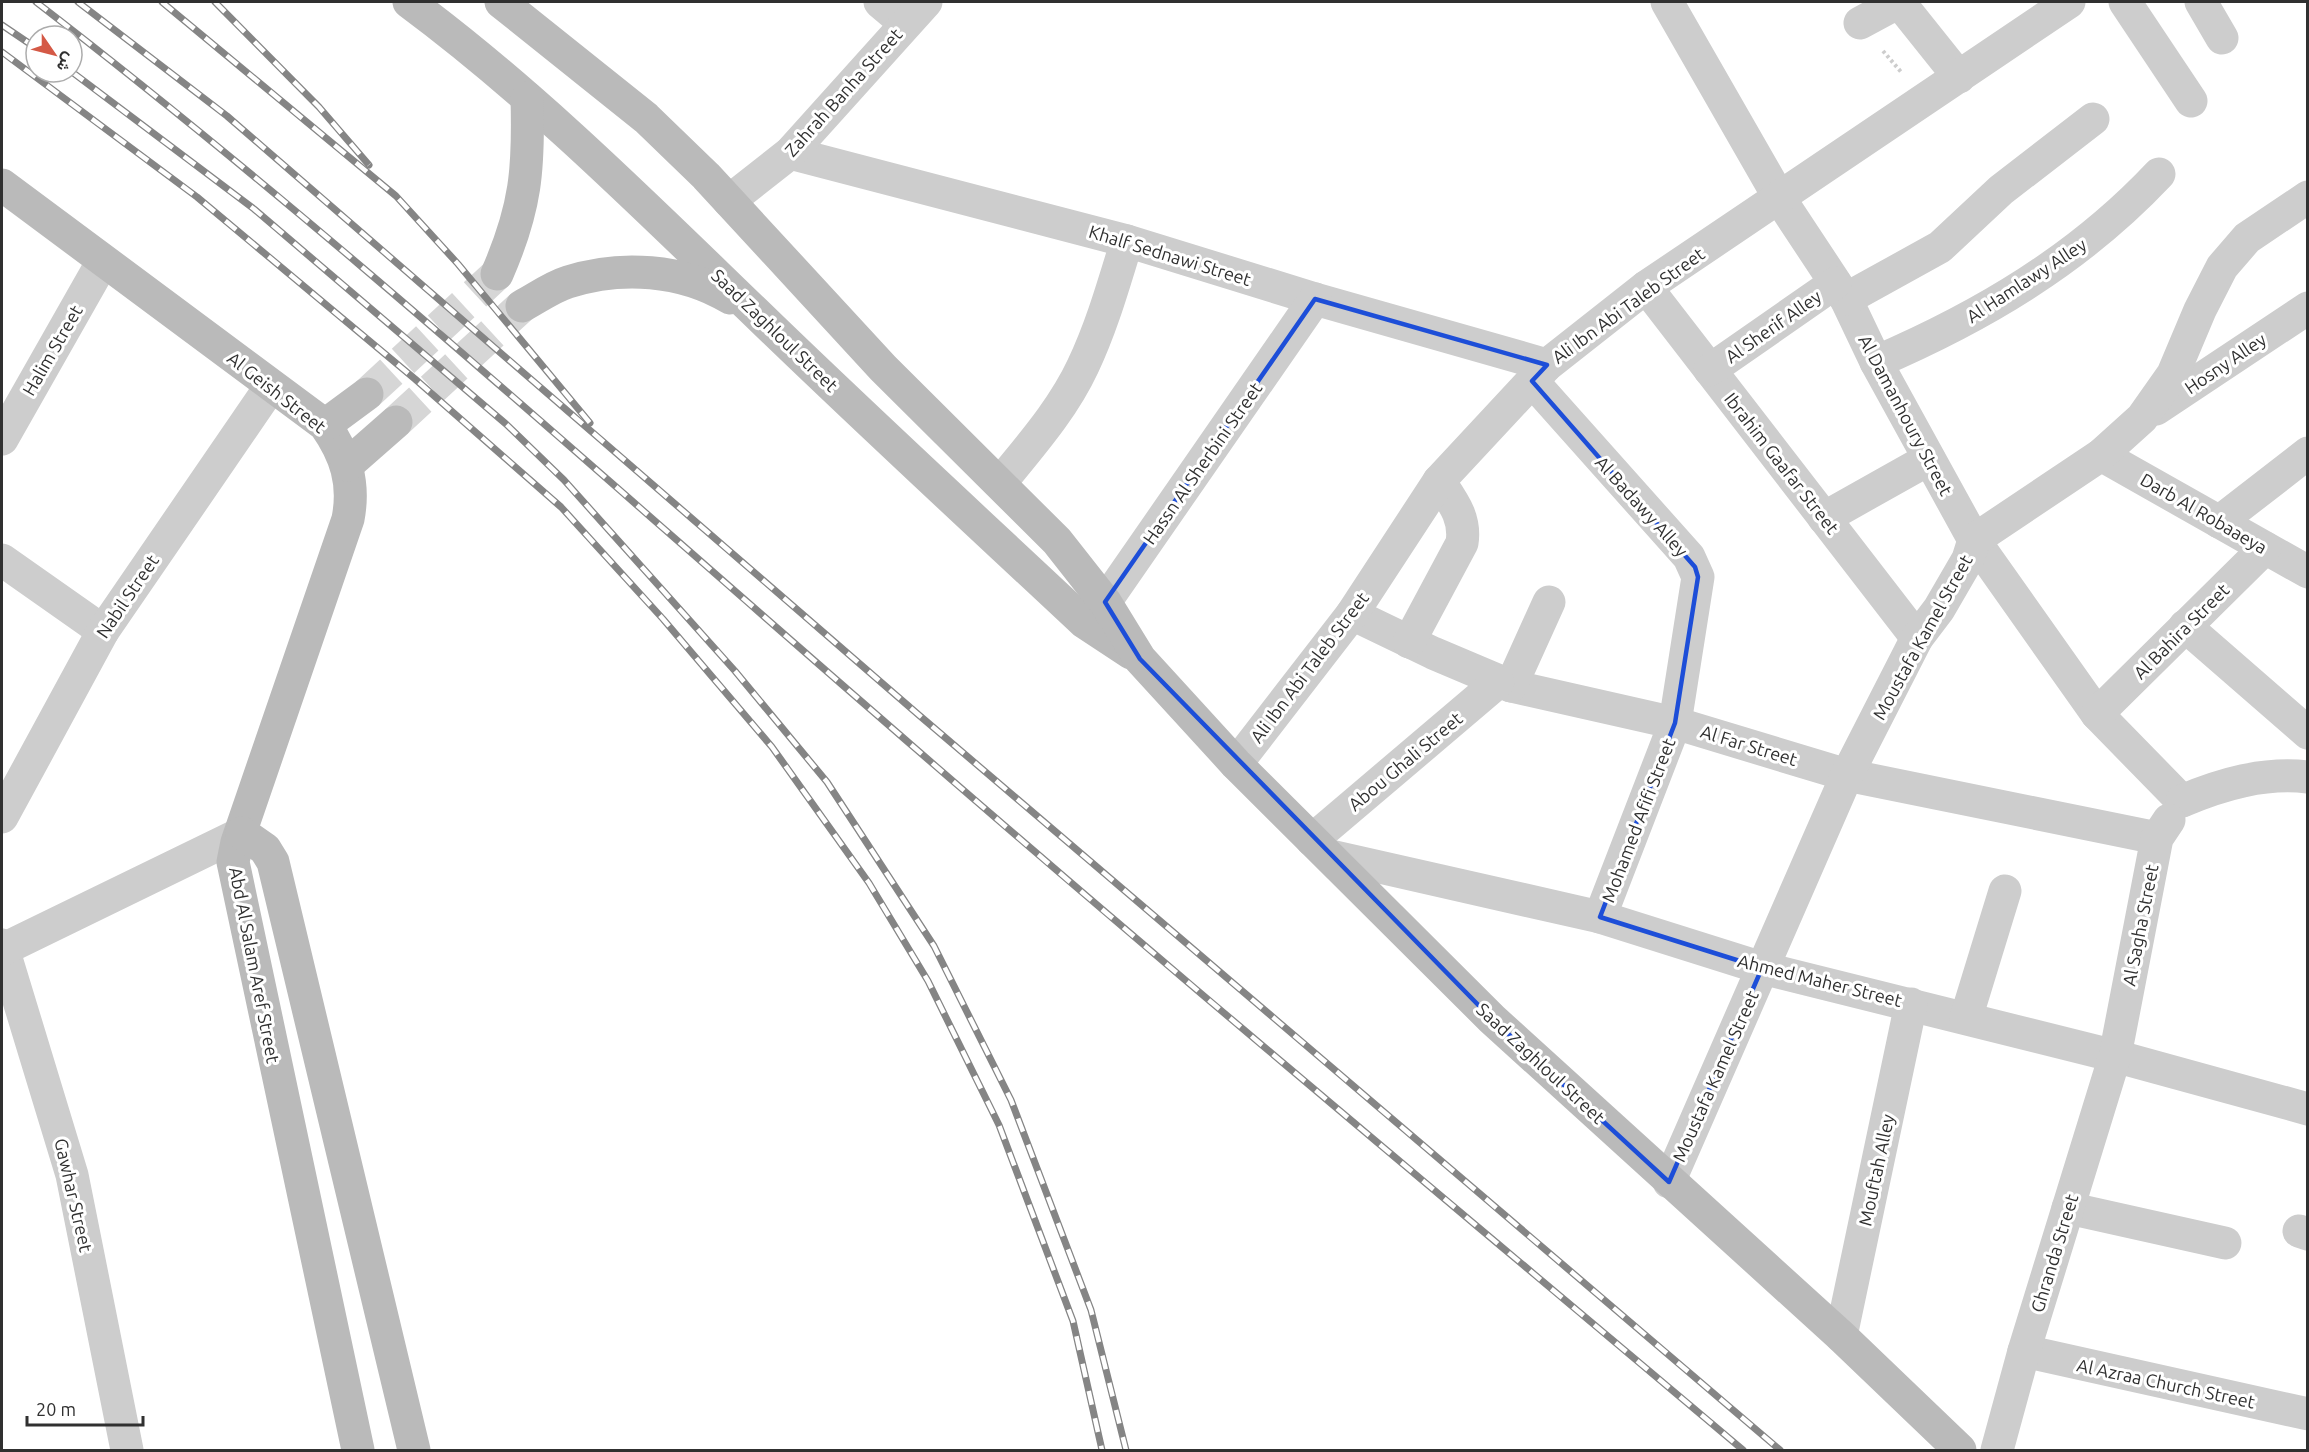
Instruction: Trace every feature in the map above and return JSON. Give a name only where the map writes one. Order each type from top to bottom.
[{"type":"main road","name":"Saad Zaghloul Street","points":[[409,2],[527,98],[684,242],[756,314],[1094,612],[1236,764],[1492,1019],[1841,1336],[1960,1450]]},
{"type":"main road","name":"Saad Zaghloul Street","points":[[501,2],[646,118],[729,201],[883,368],[1001,482],[1057,541],[1094,612]]},
{"type":"main road","points":[[497,274],[520,215],[527,175],[527,98]]},
{"type":"main road","name":"Al Geish Street","points":[[2,185],[325,425],[338,444],[347,465],[351,501],[348,519],[242,833]]},
{"type":"main road","points":[[522,306],[566,282],[615,272],[666,273],[714,288],[756,314]]},
{"type":"main road","points":[[325,425],[367,394]]},
{"type":"main road","points":[[347,465],[396,422]]},
{"type":"main road","name":"Abd Al Salam Aref Street","points":[[358,1450],[233,873],[234,852],[242,833],[265,849],[273,862],[414,1450]]},
{"type":"street","points":[[880,2],[916,12]]},
{"type":"street","name":"Al Damanhoury Street","points":[[1666,2],[1780,198],[1840,291],[1876,362],[1974,540],[2097,714],[2182,801]]},
{"type":"street","points":[[1860,23],[1899,2],[1959,77]]},
{"type":"street","name":"Ali Ibn Abi Taleb Street","points":[[1236,764],[1353,614],[1439,481],[1540,373],[1646,287],[2069,2]]},
{"type":"street","points":[[2125,2],[2191,101]]},
{"type":"street","points":[[2201,2],[2222,38]]},
{"type":"street","name":"Zahrah Banha Street","points":[[729,201],[790,153],[916,12]]},
{"type":"street","name":"Al Sherif Alley","points":[[1710,370],[1840,291],[1940,247],[2001,190],[2093,119]]},
{"type":"street","name":"Khalf Sednawi Street","points":[[790,153],[1127,241],[1315,299],[1540,373]]},
{"type":"street","name":"Al Hamlawy Alley","points":[[1876,362],[1943,333],[2045,272],[2098,232],[2159,174]]},
{"type":"street","name":"Moustafa Kamel Street","points":[[1669,1182],[1847,775],[1917,638],[1939,609],[1968,559],[1974,540],[2101,454],[2142,418],[2172,374],[2222,267],[2247,238],[2307,197]]},
{"type":"street","points":[[1001,482],[1047,426],[1082,368],[1097,334],[1127,241]]},
{"type":"street","name":"Halim Street","points":[[2,439],[103,261]]},
{"type":"street","name":"Ibrahim Gaafar Street","points":[[1646,287],[1917,638]]},
{"type":"street","name":"Hassn Al Sherbini Street","points":[[1094,612],[1315,299]]},
{"type":"street","name":"Hosny Alley","points":[[2142,418],[2307,308]]},
{"type":"street","name":"Al Badawy Alley","points":[[1540,373],[1695,567],[1698,577],[1675,723]]},
{"type":"street","name":"Nabil Street","points":[[2,817],[103,630],[271,386]]},
{"type":"street","points":[[2218,522],[2307,453]]},
{"type":"street","name":"Darb Al Robaaeya","points":[[2101,454],[2218,522],[2291,555]]},
{"type":"street","points":[[1824,518],[1929,459]]},
{"type":"street","points":[[1409,642],[1462,543],[1465,528],[1460,513],[1439,481]]},
{"type":"street","name":"Al Bahira Street","points":[[2097,714],[2185,626],[2291,555]]},
{"type":"street","points":[[2,560],[103,630]]},
{"type":"street","points":[[1504,684],[1549,602]]},
{"type":"street","name":"Al Far Street","points":[[1353,614],[1409,642],[1504,684],[1675,723],[1847,775],[2157,838]]},
{"type":"street","points":[[2185,626],[2307,733]]},
{"type":"street","name":"Abou Ghali Street","points":[[1321,848],[1504,684]]},
{"type":"street","name":"Mohamed Afifi Street","points":[[1600,917],[1675,723]]},
{"type":"street","points":[[2182,801],[2219,786],[2282,774],[2307,777]]},
{"type":"street","name":"Al Sagha Street","points":[[2115,1056],[2157,838],[2182,801]]},
{"type":"street","points":[[2,948],[242,833]]},
{"type":"street","name":"Ahmed Maher Street","points":[[1321,848],[1600,917],[1762,968],[2115,1056],[2307,1109]]},
{"type":"street","points":[[1966,1018],[2005,891]]},
{"type":"street","name":"Gawhar Street","points":[[2,948],[72,1175],[128,1450]]},
{"type":"street","name":"Mouftah Alley","points":[[1841,1336],[1911,1004]]},
{"type":"street","name":"Ghranda Street","points":[[1997,1450],[2024,1351],[2115,1056]]},
{"type":"street","points":[[2068,1208],[2225,1243]]},
{"type":"street","name":"Al Azraa Church Street","points":[[2024,1351],[2307,1414]]},
{"type":"highlighted area","points":[[1315,299],[1547,365],[1532,381],[1695,567],[1698,577],[1675,723],[1600,917],[1762,968],[1669,1182],[1492,1019],[1140,659],[1105,602]]},
{"type":"tunnel","points":[[367,394],[497,274]]},
{"type":"tunnel","points":[[396,422],[522,306]]},
{"type":"railway","points":[[36,2],[251,174],[462,352],[1092,901],[1743,1450]]},
{"type":"railway","points":[[78,2],[227,116],[920,716],[1780,1450]]},
{"type":"railway","points":[[162,2],[396,196],[458,264],[590,423]]},
{"type":"railway","points":[[215,2],[319,107],[369,165]]},
{"type":"railway","points":[[2,25],[24,40]]},
{"type":"railway","points":[[2,52],[197,197],[415,379],[561,507],[663,619],[772,747],[869,883],[928,981],[999,1125],[1073,1321],[1102,1450]]},
{"type":"railway","points":[[84,81],[254,209],[506,424],[564,480],[735,671],[827,782],[934,946],[1011,1100],[1091,1310],[1126,1450]]}]
